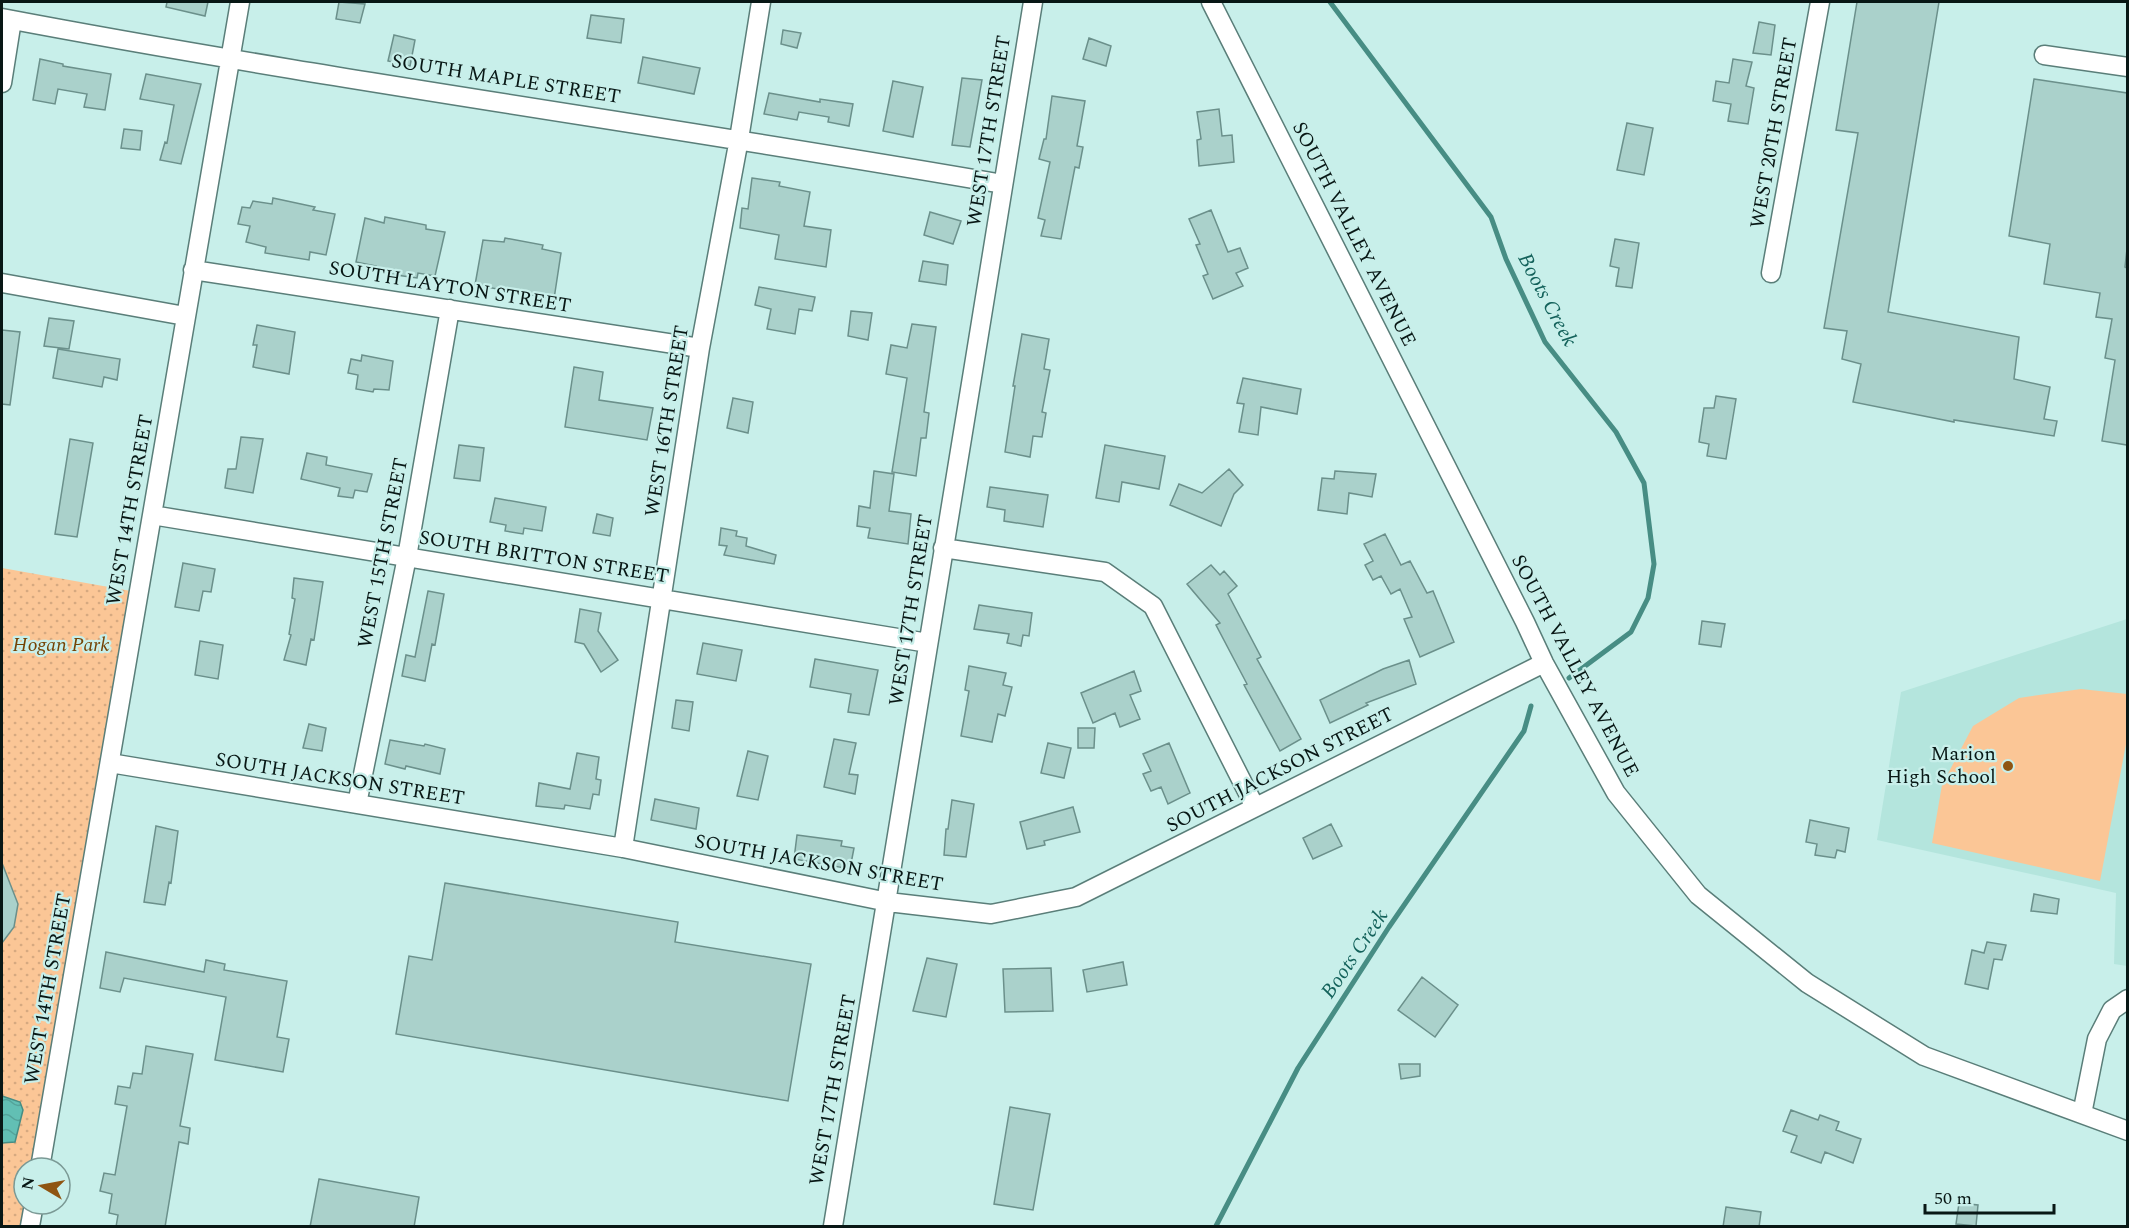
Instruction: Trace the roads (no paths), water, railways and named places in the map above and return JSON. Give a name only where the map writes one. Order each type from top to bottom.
[{"type":"street","name":"WEST 14TH STREET","points":[[42,1156],[240,2]]},
{"type":"street","name":"WEST 16TH STREET","points":[[623,848],[700,348],[739,139],[761,2]]},
{"type":"street","name":"WEST 17TH STREET","points":[[833,1227],[888,902],[943,548],[1033,2]]},
{"type":"street","name":"SOUTH VALLEY AVENUE","points":[[1211,2],[1544,663],[1616,793],[1698,895],[1808,983],[1924,1056],[2127,1131]]},
{"type":"street","name":"WEST 20TH STREET","points":[[1771,273],[1820,2]]},
{"type":"street","name":"SOUTH MAPLE STREET","points":[[7,19],[230,58],[739,139],[1003,184]]},
{"type":"street","points":[[2,83],[7,19]]},
{"type":"street","points":[[2044,55],[2127,67]]},
{"type":"street","name":"SOUTH LAYTON STREET","points":[[193,270],[700,348]]},
{"type":"street","points":[[2,282],[185,316]]},
{"type":"street","name":"WEST 15TH STREET","points":[[357,804],[407,557],[450,309]]},
{"type":"street","name":"SOUTH BRITTON STREET","points":[[152,515],[928,643]]},
{"type":"street","points":[[943,548],[1105,572],[1153,606],[1255,807]]},
{"type":"street","name":"SOUTH JACKSON STREET","points":[[110,763],[623,848],[888,902],[992,914],[1076,897],[1544,663]]},
{"type":"street","points":[[2082,1114],[2097,1039],[2112,1011],[2127,999]]},
{"type":"water","points":[[2,1096],[20,1102],[23,1110],[15,1142],[2,1143]]},
{"type":"waterway","name":"Boots Creek","points":[[1330,2],[1491,217],[1506,259],[1545,342],[1616,432],[1644,483],[1654,564],[1648,598],[1631,632],[1569,678]]},
{"type":"waterway","name":"Boots Creek","points":[[1216,1226],[1298,1068],[1389,927],[1524,731],[1531,706]]},
{"type":"place","name":"Marion High School","points":[[2008,766]]},
{"type":"park label","name":"Hogan Park","points":[[61,645]]}]
